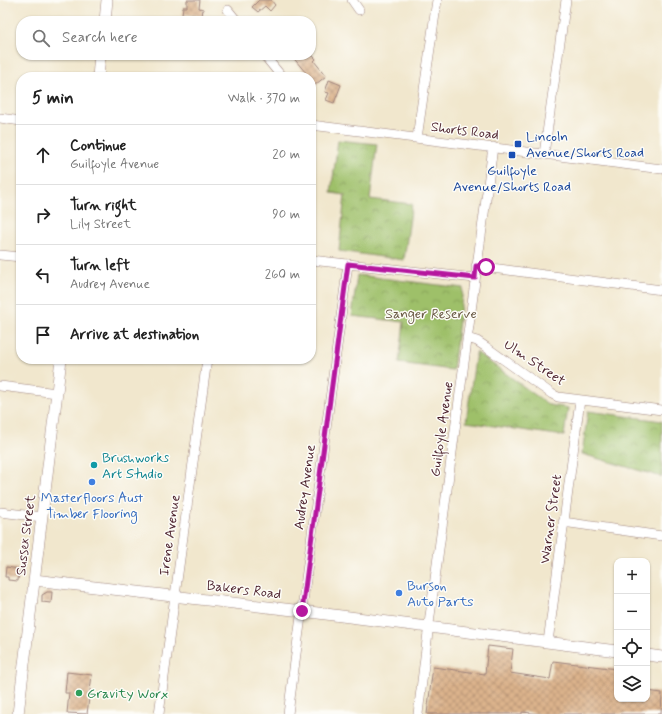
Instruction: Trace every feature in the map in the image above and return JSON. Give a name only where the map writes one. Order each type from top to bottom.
[{"type":"street","points":[[105,0],[105,16]]},
{"type":"street","points":[[352,0],[359,10]]},
{"type":"street","points":[[417,138],[437,0]]},
{"type":"street","points":[[544,154],[566,0]]},
{"type":"street","points":[[228,10],[233,16]]},
{"type":"street","points":[[98,72],[100,60]]},
{"type":"street","points":[[268,60],[278,72]]},
{"type":"street","points":[[0,118],[16,120]]},
{"type":"street","name":"Shorts Road","points":[[316,126],[662,169]]},
{"type":"street","name":"Guilfoyle Avenue","points":[[418,714],[428,627],[493,147]]},
{"type":"street","points":[[0,255],[16,257]]},
{"type":"street","points":[[316,261],[475,278]]},
{"type":"street","name":"Audrey Avenue","points":[[288,714],[348,264]]},
{"type":"street","points":[[476,266],[662,290]]},
{"type":"street","name":"Ulm Street","points":[[467,338],[486,347],[558,397],[662,410]]},
{"type":"street","name":"Sussex Street","points":[[18,714],[61,364]]},
{"type":"street","name":"Irene Avenue","points":[[159,714],[205,364]]},
{"type":"street","points":[[0,386],[57,393]]},
{"type":"street","name":"Warner Street","points":[[548,642],[580,400]]},
{"type":"street","points":[[0,512],[42,517]]},
{"type":"street","points":[[563,522],[662,536]]},
{"type":"street","name":"Bakers Road","points":[[34,580],[302,611],[614,651]]},
{"type":"street","points":[[650,655],[662,657]]},
{"type":"green space","points":[[338,140],[377,144],[370,199],[412,204],[404,260],[339,251],[345,195],[331,193]]},
{"type":"green space","name":"Sanger Reserve","points":[[357,275],[463,288],[453,370],[399,363],[404,322],[352,316]]},
{"type":"green space","name":"Sanger Reserve","points":[[476,352],[549,405],[568,408],[564,436],[466,422]]},
{"type":"green space","points":[[588,411],[662,421],[662,477],[582,454]]},
{"type":"building","points":[[187,0],[200,0],[199,8],[203,9],[202,16],[182,14],[183,7],[187,7]]},
{"type":"building","points":[[259,0],[271,0],[275,5],[270,11],[265,6],[258,12],[252,7]]},
{"type":"building","points":[[295,60],[315,60],[314,61],[326,76],[316,84],[316,72],[305,72]]},
{"type":"building","points":[[329,80],[341,85],[334,103],[326,100],[329,93],[325,92]]},
{"type":"building","points":[[6,567],[19,569],[18,581],[8,580],[8,577],[5,577]]},
{"type":"building","points":[[47,592],[52,592],[51,603],[42,602],[42,595]]},
{"type":"building","points":[[488,646],[513,649],[510,673],[550,679],[553,661],[614,669],[614,702],[650,702],[650,691],[662,693],[661,714],[541,714],[522,712],[522,714],[427,714],[433,667],[485,674]]},
{"type":"building","name":"Gravity Worx","points":[[67,672],[92,675],[87,714],[67,713],[69,693],[65,693]]},
{"type":"place","name":"Lincoln Avenue/Shorts Road","points":[[518,144]]},
{"type":"place","name":"Guilfoyle Avenue/Shorts Road","points":[[512,155]]},
{"type":"place","name":"Brushworks Art Studio","points":[[94,465]]},
{"type":"place","name":"Masterfloors Aust Timber Flooring","points":[[92,482]]},
{"type":"place","name":"Burson Auto Parts","points":[[399,593]]},
{"type":"place","name":"Gravity Worx","points":[[79,693]]},
{"type":"route","points":[[302,611],[348,264],[475,278],[476,266],[486,267]]}]
